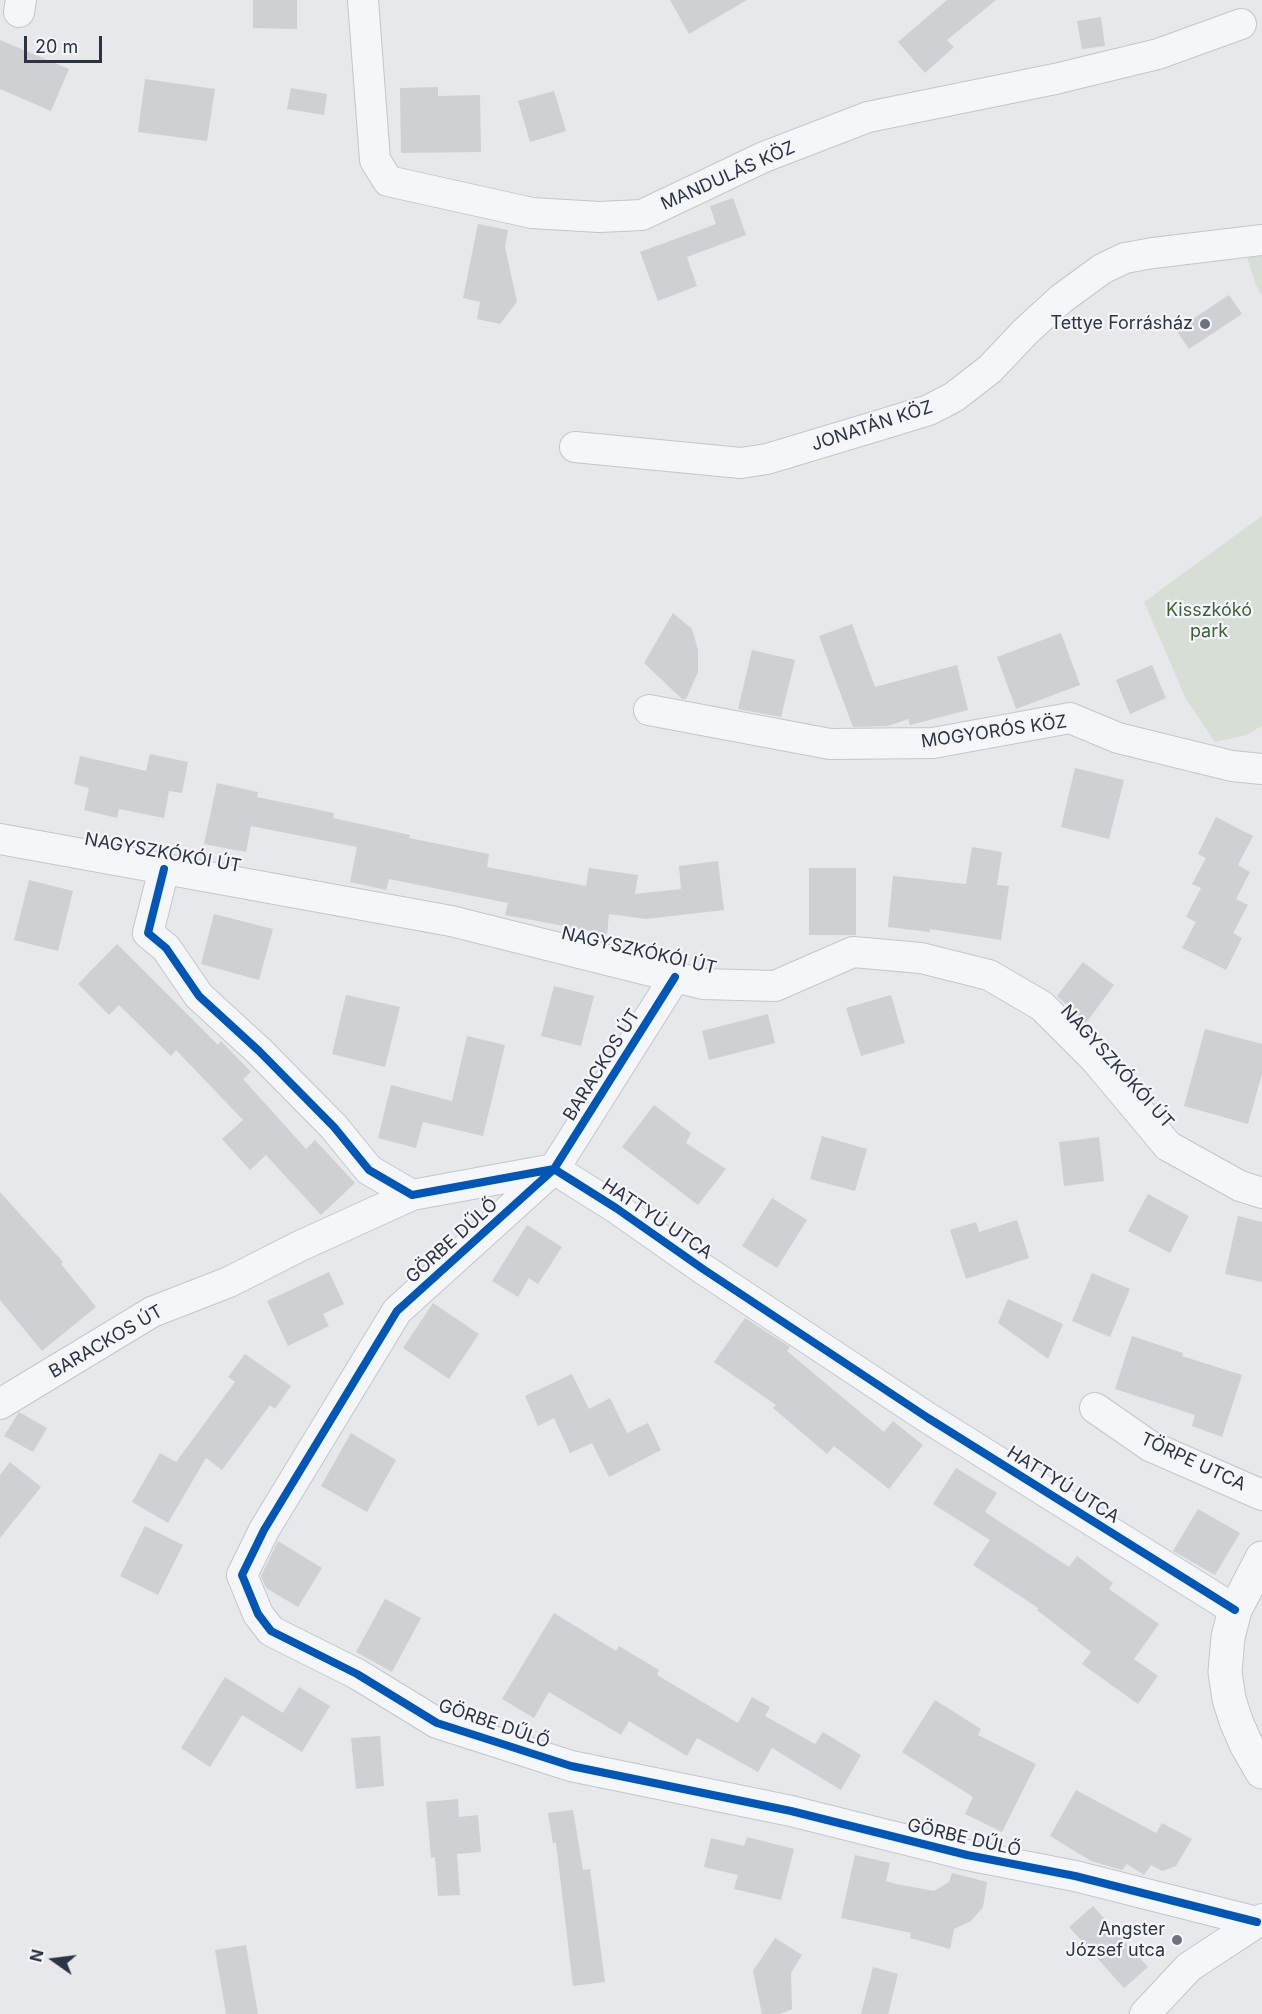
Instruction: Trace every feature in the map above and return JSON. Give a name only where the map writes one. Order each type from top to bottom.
[{"type":"street","name":"MANDULÁS KÖZ","points":[[363,0],[375,160],[388,182],[532,213],[599,217],[642,215],[764,157],[868,117],[1055,79],[1158,54],[1241,24]]},
{"type":"street","name":"JONATÁN KÖZ","points":[[575,447],[741,463],[767,459],[890,423],[929,410],[954,397],[990,369],[1061,299],[1102,269],[1125,258],[1262,240]]},
{"type":"street","name":"MOGYORÓS KÖZ","points":[[649,710],[830,744],[933,743],[1070,718],[1118,738],[1232,766],[1262,769]]},
{"type":"street","name":"NAGYSZKÓKÓI ÚT","points":[[0,839],[451,921],[703,984],[775,986],[853,952],[921,958],[989,975],[1042,1006],[1096,1060],[1168,1146],[1240,1186],[1262,1193]]},
{"type":"street","points":[[164,869],[148,933],[166,948],[199,996],[259,1051],[334,1127],[369,1170],[412,1195],[554,1169]]},
{"type":"street","name":"BARACKOS ÚT","points":[[554,1169],[675,977]]},
{"type":"street","name":"HATTYÚ UTCA","points":[[554,1169],[616,1208],[928,1418],[1235,1610]]},
{"type":"street","name":"GÖRBE DŰLŐ","points":[[554,1169],[397,1311],[264,1530],[242,1575],[258,1614],[271,1631],[357,1674],[436,1723],[571,1766],[790,1812],[967,1855],[1075,1876],[1259,1920]]},
{"type":"street","name":"BARACKOS ÚT","points":[[0,1404],[152,1311],[229,1282],[300,1246],[412,1195]]},
{"type":"street","name":"TÖRPE UTCA","points":[[1095,1408],[1150,1446],[1262,1494]]},
{"type":"street","points":[[1262,1558],[1235,1610],[1228,1637],[1225,1672],[1229,1699],[1246,1744],[1262,1772]]},
{"type":"street","points":[[1145,2014],[1189,1966],[1259,1920]]},
{"type":"green space","points":[[1262,237],[1262,296],[1255,283],[1247,256]]},
{"type":"green space","name":"Kisszkókó park","points":[[1262,516],[1262,726],[1246,735],[1215,742],[1186,699],[1144,602]]},
{"type":"building","points":[[253,0],[297,0],[297,29],[253,28]]},
{"type":"building","points":[[670,0],[747,0],[689,34]]},
{"type":"building","points":[[947,0],[996,0],[947,40],[954,47],[925,73],[898,42]]},
{"type":"building","points":[[1101,17],[1105,46],[1082,49],[1077,21]]},
{"type":"building","points":[[0,40],[69,69],[51,111],[0,89]]},
{"type":"building","points":[[145,79],[215,89],[207,141],[138,132]]},
{"type":"building","points":[[438,87],[438,96],[480,95],[481,152],[401,153],[400,88]]},
{"type":"building","points":[[291,88],[327,94],[324,115],[287,109]]},
{"type":"building","points":[[554,91],[566,131],[530,142],[518,101]]},
{"type":"building","points":[[733,198],[746,235],[687,257],[697,286],[658,301],[640,252],[716,224],[710,206]]},
{"type":"building","points":[[478,224],[508,230],[505,247],[517,302],[500,324],[477,319],[480,302],[463,298]]},
{"type":"building","name":"Tettye Forrásház","points":[[1229,295],[1242,314],[1189,349],[1176,330]]},
{"type":"building","points":[[673,613],[692,629],[698,650],[698,672],[686,699],[682,699],[644,663]]},
{"type":"building","points":[[852,624],[875,687],[957,665],[968,710],[910,725],[908,719],[888,726],[853,727],[819,636]]},
{"type":"building","points":[[1061,633],[1080,685],[1016,709],[997,657]]},
{"type":"building","points":[[752,650],[795,660],[781,717],[738,709]]},
{"type":"building","points":[[1152,665],[1166,698],[1130,714],[1116,680]]},
{"type":"building","points":[[150,754],[188,762],[182,793],[169,791],[164,818],[119,809],[117,818],[84,810],[89,788],[74,784],[80,756],[146,771]]},
{"type":"building","points":[[1075,768],[1124,780],[1109,839],[1061,827]]},
{"type":"building","points":[[217,783],[258,792],[257,797],[334,813],[333,818],[410,835],[409,838],[489,854],[487,867],[586,886],[589,868],[638,875],[635,894],[681,889],[679,866],[718,861],[724,910],[646,919],[609,914],[607,934],[505,915],[508,903],[389,879],[386,890],[350,882],[357,847],[251,826],[246,852],[204,844]]},
{"type":"building","points":[[1216,817],[1253,836],[1238,865],[1250,872],[1236,899],[1248,905],[1233,933],[1242,938],[1226,970],[1182,948],[1196,922],[1186,917],[1201,888],[1192,884],[1206,858],[1198,854]]},
{"type":"building","points":[[972,847],[1002,852],[997,885],[1009,886],[1001,940],[930,929],[930,932],[888,927],[893,876],[966,884]]},
{"type":"building","points":[[809,868],[856,868],[856,935],[809,935]]},
{"type":"building","points":[[29,880],[73,891],[58,951],[14,940]]},
{"type":"building","points":[[214,914],[273,929],[259,980],[201,964]]},
{"type":"building","points":[[117,944],[218,1045],[221,1041],[251,1072],[243,1079],[306,1149],[315,1140],[355,1183],[321,1215],[266,1155],[250,1170],[222,1139],[243,1120],[176,1050],[171,1056],[119,1005],[109,1015],[78,984]]},
{"type":"building","points":[[1083,962],[1114,985],[1086,1023],[1057,996]]},
{"type":"building","points":[[554,986],[594,996],[581,1046],[541,1036]]},
{"type":"building","points":[[346,995],[400,1007],[385,1067],[332,1054]]},
{"type":"building","points":[[891,995],[905,1043],[861,1056],[846,1008]]},
{"type":"building","points":[[768,1014],[775,1043],[709,1060],[702,1031]]},
{"type":"building","points":[[1205,1029],[1262,1044],[1262,1074],[1248,1124],[1184,1106]]},
{"type":"building","points":[[467,1036],[505,1045],[483,1136],[423,1122],[416,1148],[378,1138],[391,1085],[452,1101]]},
{"type":"building","points":[[654,1105],[691,1133],[686,1143],[726,1169],[698,1205],[622,1147]]},
{"type":"building","points":[[822,1136],[867,1149],[855,1191],[810,1179]]},
{"type":"building","points":[[1099,1137],[1104,1181],[1064,1186],[1059,1142]]},
{"type":"building","points":[[0,1192],[63,1262],[61,1264],[96,1307],[42,1351],[0,1300]]},
{"type":"building","points":[[1148,1194],[1189,1216],[1170,1253],[1128,1231]]},
{"type":"building","points":[[772,1198],[807,1220],[777,1268],[742,1246]]},
{"type":"building","points":[[1238,1216],[1262,1222],[1262,1282],[1225,1274]]},
{"type":"building","points":[[1017,1220],[1029,1258],[966,1279],[950,1230],[976,1222],[979,1232]]},
{"type":"building","points":[[527,1225],[562,1247],[538,1284],[529,1278],[518,1297],[492,1281]]},
{"type":"building","points":[[329,1272],[344,1304],[323,1314],[329,1326],[288,1346],[267,1301]]},
{"type":"building","points":[[1092,1273],[1130,1289],[1110,1337],[1072,1321]]},
{"type":"building","points":[[1008,1299],[1063,1324],[1048,1359],[998,1323]]},
{"type":"building","points":[[433,1303],[479,1334],[449,1379],[403,1348]]},
{"type":"building","points":[[745,1318],[790,1347],[787,1351],[884,1432],[893,1421],[923,1445],[889,1489],[834,1446],[827,1454],[773,1408],[776,1405],[714,1362]]},
{"type":"building","points":[[1132,1336],[1183,1353],[1182,1356],[1242,1375],[1222,1437],[1192,1426],[1195,1415],[1115,1389]]},
{"type":"building","points":[[245,1354],[291,1386],[275,1409],[270,1405],[222,1470],[206,1458],[168,1523],[132,1502],[160,1453],[176,1462],[235,1382],[228,1377]]},
{"type":"building","points":[[572,1374],[589,1409],[610,1398],[627,1433],[648,1423],[661,1450],[609,1477],[592,1443],[570,1453],[554,1418],[538,1426],[525,1396]]},
{"type":"building","points":[[19,1412],[47,1428],[33,1452],[4,1436]]},
{"type":"building","points":[[351,1433],[396,1460],[367,1512],[321,1486]]},
{"type":"building","points":[[10,1462],[41,1487],[0,1538],[0,1475]]},
{"type":"building","points":[[956,1468],[997,1493],[985,1512],[1069,1567],[1077,1556],[1113,1583],[1109,1589],[1159,1624],[1134,1659],[1158,1676],[1138,1704],[1082,1664],[1091,1652],[1037,1610],[1038,1608],[973,1565],[990,1540],[933,1504]]},
{"type":"building","points":[[1198,1509],[1240,1533],[1215,1575],[1173,1551]]},
{"type":"building","points":[[145,1526],[183,1545],[158,1595],[120,1576]]},
{"type":"building","points":[[278,1541],[322,1568],[298,1607],[266,1588],[261,1576]]},
{"type":"building","points":[[385,1599],[421,1618],[392,1672],[356,1652]]},
{"type":"building","points":[[554,1613],[616,1651],[619,1646],[659,1670],[657,1675],[738,1723],[752,1697],[770,1707],[765,1716],[815,1744],[823,1732],[861,1755],[841,1790],[772,1748],[758,1772],[697,1738],[687,1756],[629,1721],[621,1735],[549,1692],[534,1718],[502,1699]]},
{"type":"building","points":[[225,1677],[283,1713],[299,1687],[330,1706],[302,1752],[242,1715],[210,1767],[181,1748]]},
{"type":"building","points":[[935,1700],[981,1729],[978,1735],[1036,1764],[1002,1832],[965,1814],[973,1797],[902,1752]]},
{"type":"building","points":[[380,1736],[384,1786],[356,1789],[351,1738]]},
{"type":"building","points":[[1076,1790],[1156,1833],[1162,1823],[1192,1839],[1176,1866],[1162,1871],[1151,1865],[1144,1875],[1127,1864],[1122,1870],[1091,1861],[1050,1836]]},
{"type":"building","points":[[458,1799],[459,1817],[478,1815],[481,1852],[457,1854],[460,1895],[438,1896],[435,1857],[431,1858],[426,1802]]},
{"type":"building","points":[[573,1810],[583,1870],[590,1869],[605,1982],[573,1986],[556,1843],[553,1843],[548,1813]]},
{"type":"building","points":[[747,1837],[794,1849],[781,1900],[734,1889],[738,1875],[704,1867],[711,1838],[744,1846]]},
{"type":"building","points":[[855,1855],[890,1863],[886,1881],[896,1884],[934,1891],[949,1882],[952,1873],[987,1882],[983,1907],[971,1921],[954,1929],[950,1949],[910,1938],[911,1933],[841,1918]]},
{"type":"building","points":[[1093,1906],[1148,1967],[1124,1988],[1069,1927]]},
{"type":"building","points":[[775,1938],[802,1955],[791,1973],[792,2009],[780,2014],[762,2014],[753,1971]]},
{"type":"building","points":[[246,1945],[258,2014],[226,2014],[215,1950]]},
{"type":"building","points":[[873,1967],[898,1974],[888,2014],[861,2014]]},
{"type":"cycle path","points":[[164,869],[148,933],[166,948],[199,996],[259,1051],[334,1127],[369,1170],[412,1195],[554,1169],[616,1208],[703,1269],[928,1418],[1235,1610]]},
{"type":"cycle path","points":[[675,977],[554,1169],[397,1311],[264,1530],[242,1575],[258,1614],[271,1631],[357,1674],[437,1723],[571,1766],[791,1811],[967,1855],[1075,1876],[1257,1922]]},
{"type":"place","name":"Tettye Forrásház","points":[[1205,324]]},
{"type":"place","name":"Angster József utca","points":[[1177,1940]]}]
